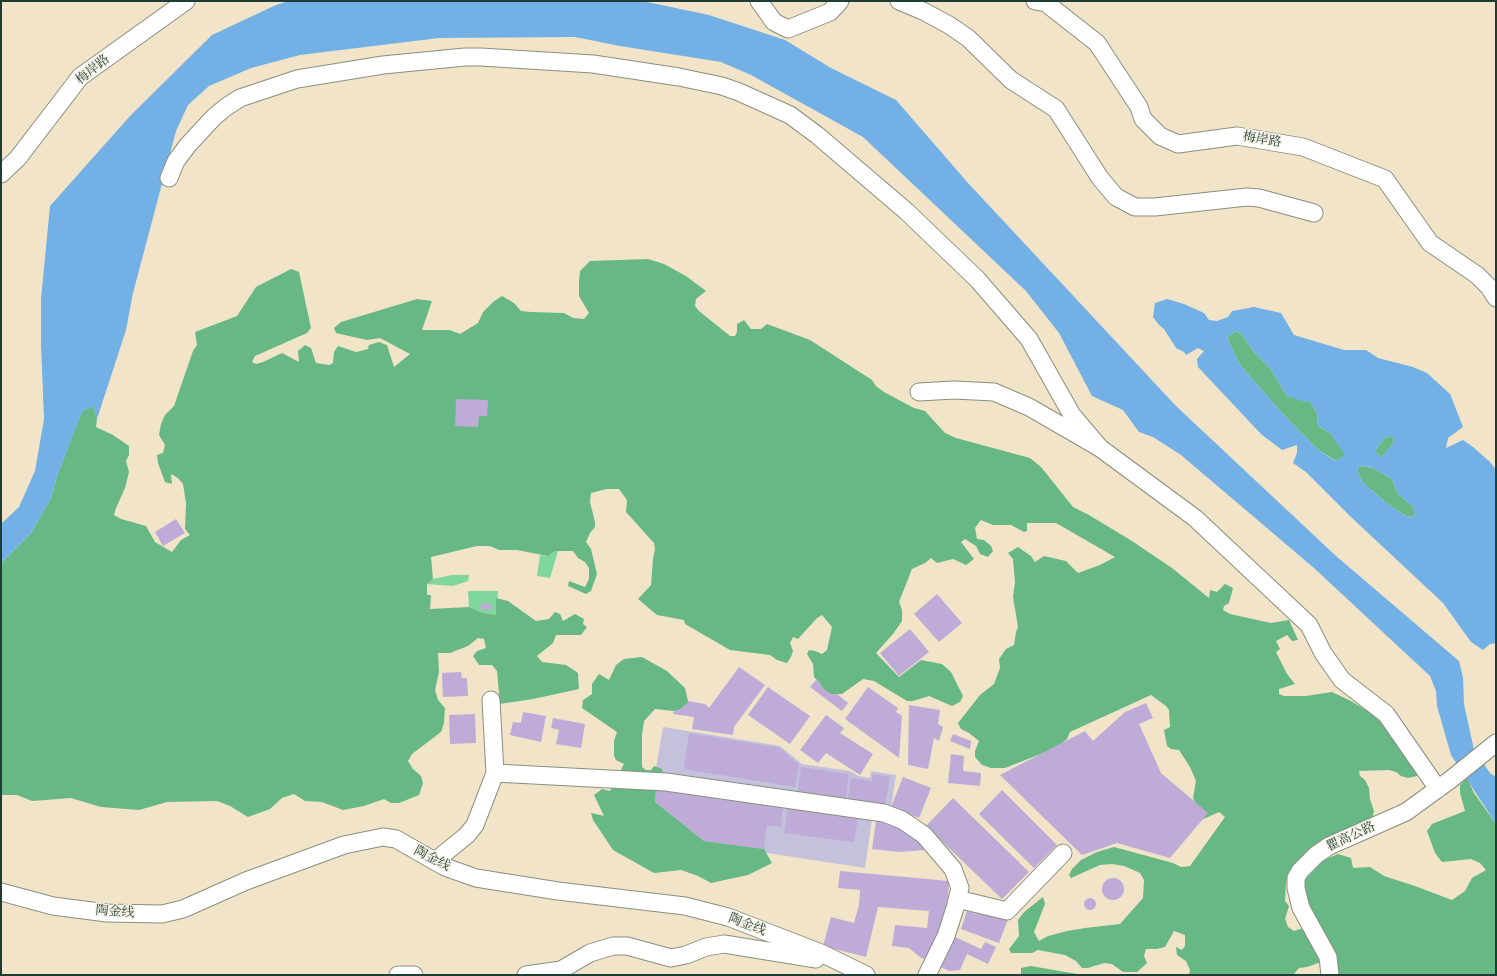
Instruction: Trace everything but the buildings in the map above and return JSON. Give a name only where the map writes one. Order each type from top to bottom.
[{"type":"street","name":"梅岸路","points":[[1,174],[18,158],[80,77],[186,1]]},
{"type":"street","points":[[759,1],[774,22],[788,29],[830,12],[840,1]]},
{"type":"street","points":[[899,1],[924,11],[968,38],[1011,80],[1056,110],[1100,178],[1116,197],[1135,207],[1156,207],[1247,197],[1259,198],[1314,213]]},
{"type":"street","name":"梅岸路","points":[[1035,1],[1046,3],[1096,43],[1139,107],[1143,119],[1160,136],[1178,144],[1237,136],[1303,147],[1385,179],[1430,243],[1477,275],[1489,286],[1496,298]]},
{"type":"street","points":[[169,178],[176,161],[188,145],[214,117],[226,107],[240,98],[297,79],[383,65],[465,57],[481,57],[593,64],[679,76],[722,86],[790,115],[817,135],[906,211],[972,274],[1029,339],[1072,415],[1100,448]]},
{"type":"street","points":[[919,392],[954,390],[994,392],[1029,407],[1100,448],[1195,518],[1309,625],[1323,653],[1342,680],[1386,714],[1444,784]]},
{"type":"street","points":[[435,861],[467,835],[475,825],[495,773],[491,700]]},
{"type":"street","name":"瞿高公路","points":[[1330,975],[1328,957],[1302,908],[1296,888],[1296,878],[1300,871],[1316,855],[1329,846],[1406,812],[1496,743]]},
{"type":"street","points":[[495,773],[666,782],[884,813],[902,820],[924,835],[953,869],[960,888],[946,936],[927,975]]},
{"type":"street","name":"陶金线","points":[[1,892],[53,906],[67,908],[107,913],[162,914],[183,909],[246,881],[344,845],[383,837],[396,839],[445,867],[476,878],[558,891],[685,906],[728,917],[820,953],[866,975]]},
{"type":"street","points":[[958,899],[1007,910],[1062,853]]},
{"type":"street","points":[[526,975],[561,970],[590,953],[613,946],[627,946],[671,958],[686,955],[706,947],[724,944],[838,962]]},
{"type":"street","points":[[398,975],[414,975]]},
{"type":"shaded area","points":[[663,727],[780,746],[802,764],[850,771],[858,776],[870,778],[871,771],[896,775],[889,821],[872,819],[865,868],[703,843],[650,804]]},
{"type":"green space","points":[[648,259],[664,264],[686,276],[706,291],[696,299],[695,306],[730,336],[735,336],[737,332],[737,324],[744,320],[751,329],[761,329],[767,324],[810,340],[872,380],[876,386],[884,392],[914,408],[925,411],[945,433],[956,438],[1030,458],[1041,467],[1073,507],[1132,541],[1172,568],[1209,598],[1210,590],[1217,592],[1225,584],[1233,588],[1229,603],[1224,606],[1223,610],[1230,614],[1271,623],[1289,620],[1298,640],[1292,641],[1287,635],[1276,641],[1280,649],[1276,652],[1287,674],[1295,684],[1279,689],[1279,694],[1284,696],[1306,696],[1332,692],[1351,701],[1374,715],[1409,756],[1418,772],[1417,776],[1408,778],[1389,770],[1359,771],[1360,776],[1365,780],[1369,788],[1370,799],[1374,811],[1373,816],[1365,822],[1316,846],[1289,871],[1286,883],[1285,901],[1289,906],[1285,919],[1288,927],[1294,931],[1303,928],[1324,961],[1299,968],[1294,974],[1295,975],[1189,975],[1190,970],[1186,961],[1177,955],[1176,947],[1182,950],[1185,946],[1185,935],[1174,931],[1165,947],[1146,949],[1144,956],[1147,963],[1137,972],[1123,972],[1112,964],[1104,963],[1088,968],[1082,968],[1076,961],[1065,955],[1038,950],[1032,953],[1011,953],[1009,949],[1019,936],[1018,920],[1024,912],[1043,897],[1045,904],[1034,932],[1039,941],[1048,936],[1067,931],[1120,924],[1143,898],[1144,880],[1140,873],[1124,866],[1112,864],[1100,865],[1071,878],[1069,875],[1072,869],[1081,860],[1097,852],[1114,847],[1173,863],[1181,867],[1190,866],[1225,817],[1219,812],[1199,821],[1196,804],[1193,798],[1196,781],[1190,767],[1179,750],[1171,749],[1167,746],[1164,730],[1170,727],[1169,710],[1151,695],[1070,732],[1067,739],[1056,748],[1005,768],[991,768],[982,765],[975,757],[975,751],[979,741],[961,729],[958,723],[980,695],[994,684],[1000,668],[999,659],[1006,649],[1014,645],[1018,627],[1013,597],[1015,582],[1013,559],[1008,553],[1018,547],[1031,556],[1035,562],[1044,556],[1066,561],[1078,573],[1100,565],[1115,557],[1056,523],[1027,523],[1027,531],[1024,532],[1011,525],[993,525],[981,520],[975,528],[977,539],[984,540],[991,546],[993,551],[988,557],[980,554],[976,546],[965,539],[961,542],[974,559],[966,565],[953,559],[937,563],[931,558],[925,563],[912,569],[899,602],[902,610],[902,621],[893,634],[876,653],[899,677],[921,660],[942,664],[951,672],[963,696],[960,702],[952,706],[929,696],[913,701],[907,701],[874,681],[863,679],[842,694],[831,694],[823,689],[814,677],[813,664],[807,654],[809,650],[822,654],[827,650],[832,627],[822,615],[817,618],[798,639],[793,637],[790,643],[793,651],[787,663],[777,660],[770,655],[730,650],[685,624],[684,620],[657,615],[638,599],[651,585],[655,549],[654,543],[626,512],[627,500],[619,489],[607,489],[591,493],[590,502],[595,527],[590,533],[586,542],[591,549],[597,574],[591,591],[586,594],[568,586],[569,581],[585,587],[589,579],[589,568],[573,551],[555,551],[548,556],[517,550],[499,550],[490,546],[477,546],[431,557],[433,579],[427,584],[427,595],[431,595],[430,609],[469,607],[483,613],[496,615],[496,598],[508,601],[536,621],[549,619],[555,612],[560,614],[563,621],[575,614],[584,619],[583,624],[587,627],[581,635],[556,635],[553,643],[537,656],[542,662],[566,665],[578,673],[579,689],[533,699],[500,704],[497,671],[492,665],[479,665],[473,656],[477,651],[486,648],[484,639],[478,638],[468,646],[450,653],[438,653],[439,672],[435,690],[438,700],[445,708],[444,723],[441,732],[412,754],[408,761],[413,769],[421,776],[423,783],[419,795],[399,803],[391,803],[384,799],[364,806],[343,810],[322,802],[305,801],[294,794],[282,798],[270,809],[248,817],[230,806],[217,801],[167,802],[139,810],[101,807],[71,798],[32,801],[17,795],[1,795],[1,563],[31,533],[51,498],[57,476],[82,411],[93,406],[97,419],[96,427],[113,435],[129,446],[129,455],[126,461],[129,472],[125,488],[114,515],[121,519],[146,526],[155,542],[172,552],[181,540],[190,535],[185,529],[186,503],[183,484],[178,478],[171,474],[172,484],[165,482],[158,463],[157,455],[163,453],[165,445],[159,435],[161,424],[165,415],[174,406],[193,351],[197,345],[195,332],[237,316],[256,287],[291,269],[299,272],[311,328],[307,333],[255,356],[252,362],[256,364],[263,362],[282,353],[299,362],[298,351],[305,345],[311,348],[316,363],[329,365],[333,363],[334,352],[338,346],[356,352],[368,349],[369,345],[379,342],[387,345],[394,367],[410,354],[380,338],[367,340],[336,333],[334,328],[341,322],[417,299],[432,301],[422,330],[450,330],[460,334],[478,323],[483,312],[493,302],[502,296],[514,303],[521,311],[564,313],[573,318],[584,319],[589,313],[579,296],[580,271],[590,261]]},
{"type":"green space","points":[[1235,331],[1241,333],[1253,351],[1270,368],[1287,396],[1310,401],[1317,414],[1318,426],[1330,433],[1346,455],[1336,461],[1317,449],[1283,414],[1240,365],[1227,338]]},
{"type":"green space","points":[[1387,436],[1395,438],[1392,445],[1381,458],[1375,451]]},
{"type":"green space","points":[[1360,466],[1373,468],[1392,479],[1398,494],[1412,506],[1415,514],[1412,517],[1406,516],[1389,505],[1362,482],[1357,469]]},
{"type":"green space","points":[[555,551],[558,551],[550,578],[537,576],[540,555],[548,556]]},
{"type":"green space","points":[[452,575],[469,575],[468,581],[453,586],[427,584],[433,579]]},
{"type":"green space","points":[[468,591],[498,591],[496,615],[483,613],[469,607]]},
{"type":"green space","points":[[642,657],[667,671],[685,688],[688,701],[688,703],[679,710],[674,711],[655,709],[644,721],[642,735],[642,767],[646,770],[651,770],[654,766],[662,769],[665,784],[664,791],[656,790],[655,802],[704,841],[764,849],[772,863],[748,875],[711,883],[698,876],[681,870],[654,873],[613,850],[593,820],[591,813],[604,816],[594,795],[602,789],[610,791],[624,764],[616,760],[614,756],[614,741],[617,732],[582,708],[583,700],[592,694],[592,684],[599,674],[609,680],[616,665],[624,659]]},
{"type":"green space","points":[[1467,778],[1474,793],[1496,824],[1496,975],[1338,975],[1337,956],[1307,907],[1302,883],[1324,860],[1338,854],[1351,858],[1353,868],[1370,867],[1384,876],[1452,900],[1465,891],[1472,878],[1486,870],[1480,863],[1471,859],[1442,862],[1435,853],[1427,831],[1432,824],[1465,811],[1460,793],[1460,785]]},
{"type":"green space","points":[[1031,966],[1084,975],[1021,975],[1021,968]]},
{"type":"water","points":[[289,1],[642,1],[709,15],[785,40],[831,68],[896,100],[968,183],[1176,406],[1336,556],[1459,661],[1463,677],[1464,704],[1474,750],[1490,773],[1496,777],[1496,824],[1451,755],[1437,706],[1436,691],[1430,676],[1314,568],[1181,455],[1153,437],[1139,432],[1123,410],[1092,396],[1059,333],[1026,291],[863,137],[751,75],[721,62],[620,46],[575,37],[439,38],[300,55],[251,68],[209,86],[188,105],[176,131],[133,293],[126,330],[97,419],[93,406],[82,412],[57,476],[51,498],[31,533],[1,563],[1,524],[19,507],[35,471],[44,419],[41,299],[50,206],[130,116],[212,35],[276,5]]},
{"type":"water","points":[[1167,299],[1184,304],[1204,313],[1209,320],[1217,321],[1228,317],[1232,311],[1254,307],[1281,313],[1294,335],[1344,350],[1366,350],[1378,358],[1413,367],[1427,373],[1450,394],[1463,427],[1448,438],[1446,448],[1463,440],[1490,462],[1496,470],[1496,643],[1490,644],[1483,650],[1471,642],[1443,603],[1351,517],[1306,472],[1293,463],[1297,453],[1297,445],[1282,450],[1261,434],[1198,367],[1197,359],[1204,351],[1198,348],[1186,355],[1184,352],[1176,348],[1164,329],[1153,317],[1155,303]],"holes":[[[1235,331],[1241,333],[1253,351],[1270,368],[1287,396],[1305,402],[1310,401],[1317,414],[1318,426],[1330,433],[1345,455],[1335,461],[1317,449],[1283,414],[1240,365],[1227,338]],[[1387,436],[1395,438],[1392,445],[1381,458],[1375,451]],[[1360,466],[1373,468],[1392,479],[1398,494],[1412,506],[1415,514],[1412,517],[1406,516],[1389,505],[1362,482],[1357,469]]]}]
